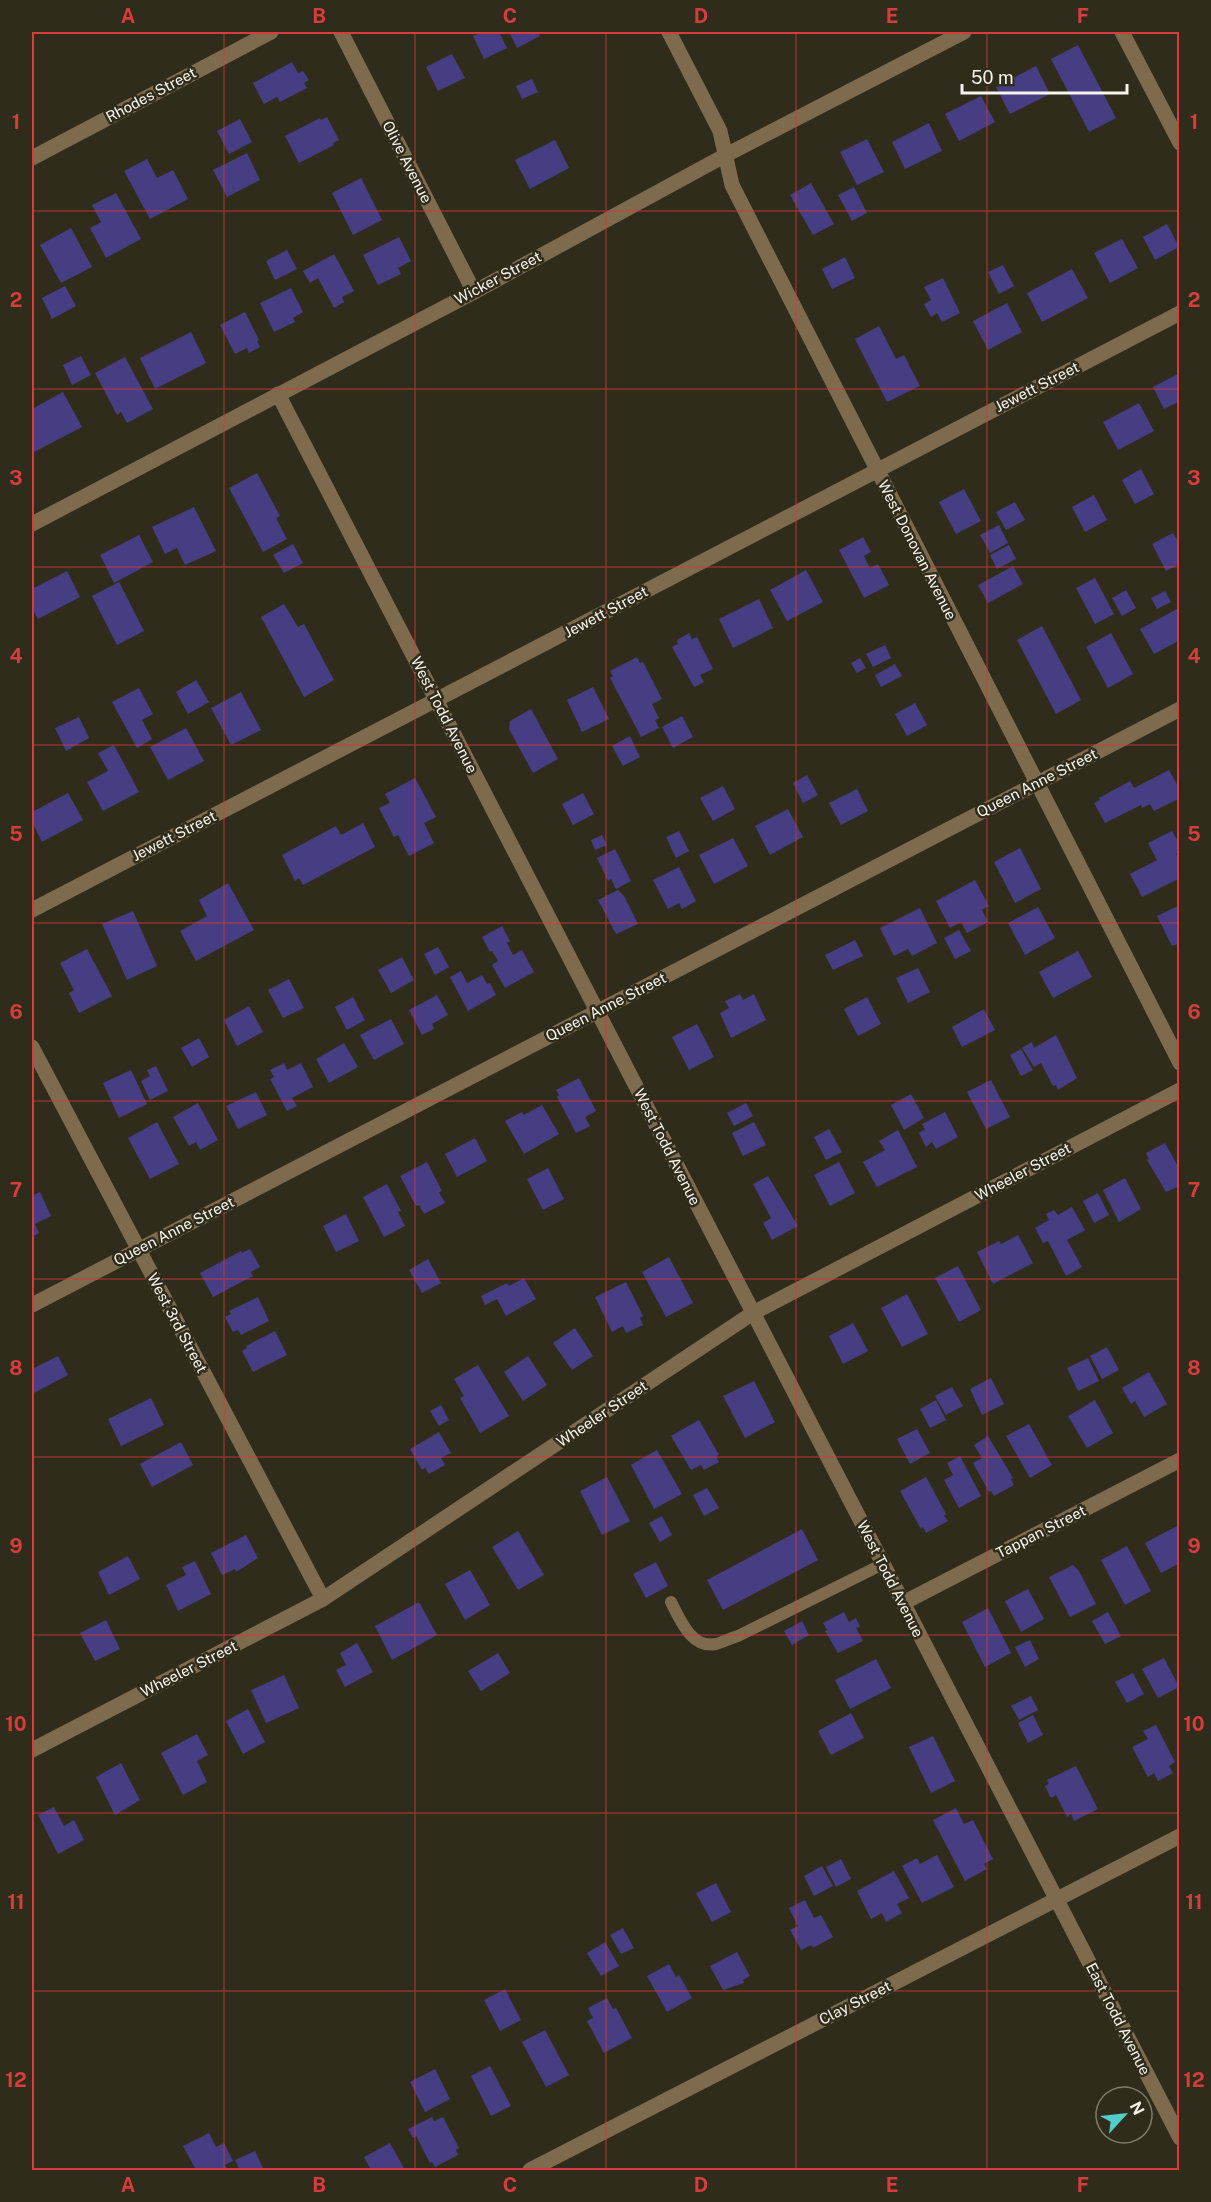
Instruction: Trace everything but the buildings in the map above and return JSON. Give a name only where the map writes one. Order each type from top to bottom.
[{"type":"street","name":"Rhodes Street","points":[[32,158],[271,32]]},
{"type":"street","name":"Olive Avenue","points":[[341,32],[474,291]]},
{"type":"street","name":"West Donovan Avenue","points":[[669,32],[720,131],[732,185],[1179,1063]]},
{"type":"street","name":"Wicker Street","points":[[32,524],[726,155],[964,32]]},
{"type":"street","points":[[1122,32],[1179,143]]},
{"type":"street","name":"Jewett Street","points":[[32,910],[1179,313]]},
{"type":"street","name":"West Todd Avenue","points":[[278,394],[1056,1900]]},
{"type":"street","name":"Queen Anne Street","points":[[32,1305],[1179,709]]},
{"type":"street","name":"West 3rd Street","points":[[32,1047],[323,1599]]},
{"type":"street","name":"Wheeler Street","points":[[32,1750],[323,1599],[753,1313],[1179,1090]]},
{"type":"street","name":"Tappan Street","points":[[903,1604],[1179,1460]]},
{"type":"street","name":"Clay Street","points":[[530,2170],[1179,1836]]},
{"type":"street","name":"East Todd Avenue","points":[[1056,1900],[1179,2138]]},
{"type":"lane","points":[[671,1602],[687,1633],[697,1640],[713,1644],[738,1636],[883,1564]]}]
